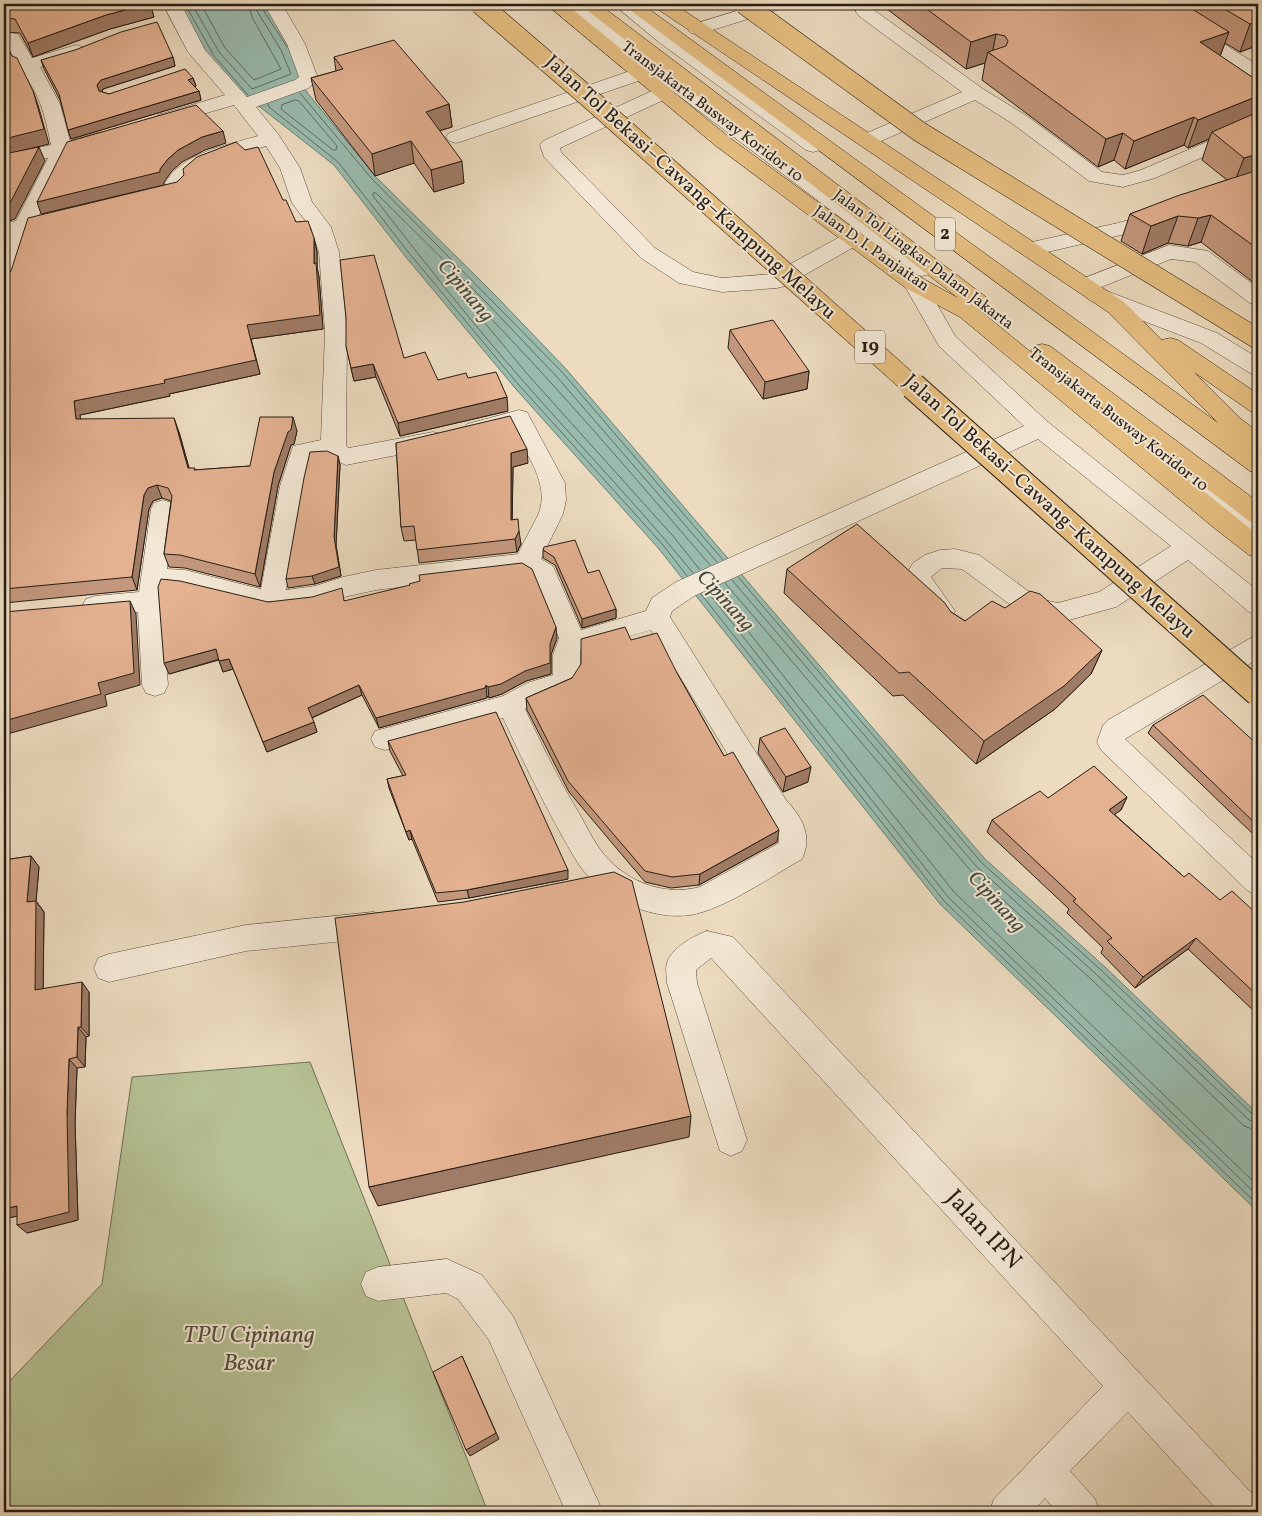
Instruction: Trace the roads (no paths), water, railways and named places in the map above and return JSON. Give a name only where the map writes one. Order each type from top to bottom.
[{"type":"highway","name":"Jalan Tol Bekasi–Cawang–Kampung Melayu","points":[[480,4],[588,96],[1258,693]]},
{"type":"highway","name":"Jalan D. I. Panjaitan","points":[[554,4],[722,142],[914,283],[968,312],[1222,521],[1258,548]]},
{"type":"highway","name":"Jalan Tol Lingkar Dalam Jakarta","points":[[588,4],[1258,515]]},
{"type":"highway","name":"Jalan Tol Lingkar Dalam Jakarta","points":[[631,4],[1258,465]]},
{"type":"highway","points":[[662,4],[1099,296],[1258,405]]},
{"type":"highway","points":[[744,4],[920,132],[1258,339]]},
{"type":"highway","points":[[914,283],[970,336],[1258,563]]},
{"type":"highway","points":[[1099,296],[1233,425],[1258,443]]},
{"type":"street","points":[[145,125],[245,101],[302,84],[309,78],[296,44],[273,4]]},
{"type":"street","name":"Transjakarta Busway Koridor 10","points":[[572,4],[623,45],[936,280],[1258,528]]},
{"type":"street","name":"Transjakarta Busway Koridor 10","points":[[622,4],[666,39],[973,260],[1258,473]]},
{"type":"street","points":[[697,29],[778,4]]},
{"type":"street","points":[[865,4],[866,12],[969,82],[1096,177],[1123,181],[1148,174],[1258,126]]},
{"type":"street","points":[[1135,18],[1152,8],[1258,73]]},
{"type":"street","points":[[162,23],[176,11],[197,52],[206,64],[245,101],[271,138],[290,168],[302,203],[320,227],[330,252],[336,332],[335,451],[346,458],[429,441],[519,418],[553,483],[554,500],[551,514],[527,562]]},
{"type":"street","points":[[4,39],[12,38],[26,65],[30,66],[50,104],[62,149],[13,228],[4,284]]},
{"type":"street","points":[[30,66],[89,46]]},
{"type":"street","points":[[187,69],[206,64]]},
{"type":"street","points":[[456,137],[640,74]]},
{"type":"street","points":[[867,140],[969,82]]},
{"type":"street","points":[[663,92],[550,145],[551,153],[648,252],[687,278],[722,285],[777,281],[854,238]]},
{"type":"street","points":[[4,160],[62,149],[117,133]]},
{"type":"street","points":[[129,202],[174,190],[177,188],[176,178],[192,165],[271,138]]},
{"type":"street","points":[[1030,250],[1121,229],[1183,210]]},
{"type":"street","points":[[13,228],[75,215]]},
{"type":"street","points":[[1099,296],[1168,252],[1201,256],[1258,298]]},
{"type":"street","points":[[914,283],[947,341],[1040,428],[1189,547],[1258,606]]},
{"type":"street","points":[[1099,296],[1210,338],[1257,366]]},
{"type":"street","points":[[510,705],[549,788],[591,859],[616,884],[638,896],[674,903],[695,902],[706,898],[792,850],[794,839],[791,825],[776,808],[657,618],[661,605],[685,589],[1040,428]]},
{"type":"street","points":[[271,601],[292,486],[301,452],[334,446]]},
{"type":"street","points":[[155,685],[151,589],[163,510]]},
{"type":"street","points":[[955,628],[918,577],[922,571],[943,557],[958,558],[970,562],[1032,608],[1058,613],[1107,600],[1189,547]]},
{"type":"street","points":[[72,608],[185,580],[271,601],[315,596],[343,587],[376,580],[527,562],[544,573],[574,642]]},
{"type":"street","points":[[385,739],[510,705],[536,690],[562,682],[567,676],[566,648],[570,643],[657,618]]},
{"type":"street","points":[[1258,646],[1118,728],[1113,732],[1112,742],[1258,882]]},
{"type":"street","points":[[580,891],[616,884]]},
{"type":"street","points":[[109,968],[246,938],[404,921]]},
{"type":"street","name":"Jalan IPN","points":[[731,1140],[682,983],[681,964],[707,944],[722,946],[1244,1512]]},
{"type":"street","points":[[378,1284],[447,1276],[470,1287],[501,1328],[585,1512]]},
{"type":"street","points":[[1007,1512],[1044,1471],[1128,1386]]},
{"type":"street","points":[[1044,1471],[1082,1512]]},
{"type":"water","points":[[180,4],[265,4],[291,45],[306,80],[247,103],[210,59]]},
{"type":"water","name":"Cipinang","points":[[302,86],[375,176],[495,295],[566,369],[984,858],[1105,967],[1258,1114],[1258,1212],[940,904],[659,549],[515,388],[405,256],[334,165],[255,103]]},
{"type":"park label","name":"TPU Cipinang Besar","points":[[249,1350]]}]
